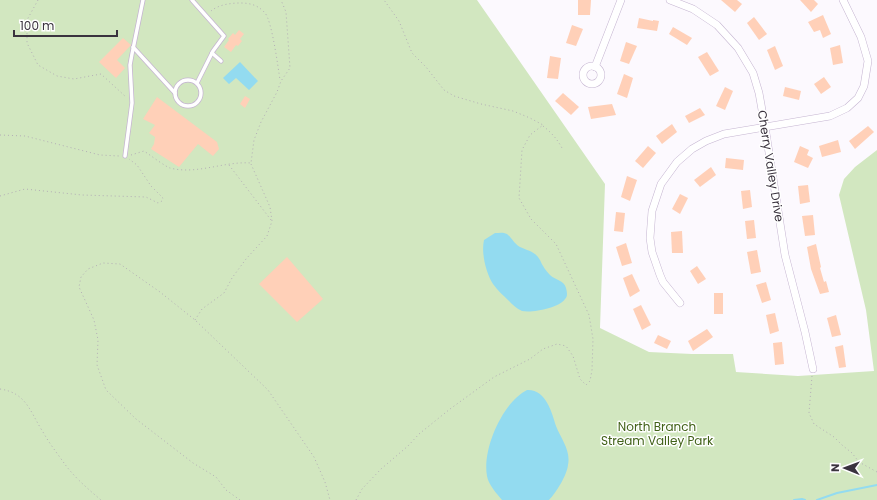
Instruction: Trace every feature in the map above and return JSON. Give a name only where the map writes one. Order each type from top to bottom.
[{"type":"street","points":[[595,67],[621,0]]},
{"type":"street","name":"Cherry Valley Drive","points":[[670,0],[693,9],[716,25],[738,48],[753,73],[760,93],[785,255],[813,369]]},
{"type":"street","points":[[680,303],[663,282],[652,252],[650,238],[652,211],[662,184],[677,162],[692,149],[706,140],[724,134],[830,116],[847,108],[858,98],[864,86],[868,61],[861,36],[843,0]]},
{"type":"lane","points":[[125,156],[132,103],[130,65],[143,0]]},
{"type":"lane","points":[[192,0],[224,36],[212,52],[197,83]]},
{"type":"lane","points":[[133,47],[174,93],[179,102],[188,106],[193,105],[200,98],[201,92],[197,83],[187,79],[178,84],[174,93]]},
{"type":"lane","points":[[212,52],[221,61]]},
{"type":"path","points":[[38,0],[27,20],[27,43],[38,65],[57,76],[74,79],[101,74],[132,103]]},
{"type":"path","points":[[195,320],[202,309],[224,293],[232,278],[246,259],[267,236],[272,221],[270,207],[251,163],[254,140],[260,122],[277,92],[281,81],[290,68],[286,12],[281,0]]},
{"type":"path","points":[[384,0],[399,21],[412,53],[426,67],[444,90],[454,96],[513,111],[530,118],[550,131],[558,140],[563,150]]},
{"type":"path","points":[[206,15],[214,8],[231,3],[252,3],[266,13],[272,33],[281,81]]},
{"type":"path","points":[[356,500],[362,489],[381,469],[408,446],[419,434],[494,377],[530,359],[543,349],[557,344],[566,346],[573,356],[580,379],[586,385],[590,381],[592,370],[593,339],[589,316],[556,244],[531,219],[519,198],[522,150],[530,135],[542,126]]},
{"type":"path","points":[[0,135],[25,136],[100,155],[125,156],[144,152],[169,168],[184,170],[228,165],[239,162],[251,163]]},
{"type":"path","points":[[0,196],[25,189],[82,195],[146,197],[151,201],[158,203],[162,201],[163,198],[151,186],[137,165],[125,156]]},
{"type":"path","points":[[228,165],[272,221]]},
{"type":"path","points":[[240,500],[226,490],[216,477],[193,463],[136,419],[106,390],[97,365],[98,340],[94,320],[79,287],[81,277],[88,269],[103,262],[120,264],[149,284],[195,320],[268,390],[314,457],[325,482],[330,500]]},
{"type":"path","points":[[813,369],[809,413],[814,424],[834,437],[852,453],[859,462],[877,472]]},
{"type":"path","points":[[0,389],[10,390],[28,405],[43,432],[65,464],[83,485],[101,500]]},
{"type":"green space","name":"North Branch Stream Valley Park","points":[[0,0],[477,0],[605,184],[600,328],[649,352],[733,354],[736,372],[798,376],[874,371],[866,310],[839,195],[844,179],[855,167],[877,150],[877,500],[0,500]]},
{"type":"water","points":[[240,62],[258,81],[249,90],[236,78],[229,84],[223,78]]},
{"type":"water","points":[[495,233],[507,234],[518,246],[536,255],[550,275],[565,285],[567,291],[566,298],[557,305],[545,309],[522,311],[518,309],[498,290],[488,274],[483,245],[484,240]]},
{"type":"water","points":[[527,390],[539,393],[550,409],[567,449],[569,460],[566,474],[561,484],[549,500],[502,500],[493,489],[487,476],[486,465],[488,453],[491,440],[502,415],[518,396]]},
{"type":"building","points":[[578,0],[591,0],[590,15],[578,15]]},
{"type":"building","points":[[721,0],[737,0],[742,4],[735,12]]},
{"type":"building","points":[[800,0],[814,0],[818,4],[811,12]]},
{"type":"building","points":[[823,15],[831,34],[823,38],[820,30],[814,32],[808,22]]},
{"type":"building","points":[[754,17],[767,34],[759,40],[747,23]]},
{"type":"building","points":[[639,18],[659,21],[657,31],[637,28]]},
{"type":"building","points":[[572,25],[583,29],[576,46],[566,43]]},
{"type":"building","points":[[673,27],[692,38],[687,45],[669,34]]},
{"type":"building","points":[[239,30],[244,34],[240,39],[242,41],[238,46],[236,45],[231,52],[224,47],[233,33],[235,35]]},
{"type":"building","points":[[123,38],[131,45],[117,60],[125,68],[116,78],[99,62]]},
{"type":"building","points":[[626,42],[637,46],[629,64],[620,61]]},
{"type":"building","points":[[840,45],[843,63],[833,65],[830,48]]},
{"type":"building","points":[[775,46],[783,66],[775,70],[767,50]]},
{"type":"building","points":[[707,52],[719,71],[710,76],[698,57]]},
{"type":"building","points":[[550,56],[561,58],[558,79],[547,78]]},
{"type":"building","points":[[624,74],[633,78],[627,98],[617,94]]},
{"type":"building","points":[[824,77],[831,87],[821,94],[814,84]]},
{"type":"building","points":[[725,87],[733,91],[725,110],[716,106]]},
{"type":"building","points":[[785,87],[801,91],[799,100],[783,96]]},
{"type":"building","points":[[563,93],[579,107],[571,115],[555,101]]},
{"type":"building","points":[[245,96],[250,99],[245,108],[240,104]]},
{"type":"building","points":[[157,97],[217,142],[219,149],[213,156],[198,144],[179,167],[151,149],[154,144],[155,137],[149,133],[155,125],[143,119]]},
{"type":"building","points":[[612,104],[616,115],[591,119],[588,107]]},
{"type":"building","points":[[700,108],[705,115],[689,123],[685,116]]},
{"type":"building","points":[[672,124],[677,132],[662,144],[656,136]]},
{"type":"building","points":[[868,126],[874,132],[855,149],[849,141]]},
{"type":"building","points":[[838,140],[841,152],[822,157],[819,146]]},
{"type":"building","points":[[648,146],[656,153],[643,168],[635,161]]},
{"type":"building","points":[[800,146],[809,150],[807,155],[813,158],[808,168],[794,162]]},
{"type":"building","points":[[726,158],[744,160],[743,170],[725,168]]},
{"type":"building","points":[[711,167],[716,175],[700,187],[694,180]]},
{"type":"building","points":[[627,176],[637,180],[630,201],[621,197]]},
{"type":"building","points":[[808,185],[810,202],[800,204],[798,186]]},
{"type":"building","points":[[750,190],[752,207],[743,209],[741,191]]},
{"type":"building","points":[[680,194],[688,198],[680,214],[672,209]]},
{"type":"building","points":[[616,212],[625,213],[623,232],[614,231]]},
{"type":"building","points":[[813,215],[815,235],[805,236],[802,216]]},
{"type":"building","points":[[754,220],[756,238],[747,239],[745,221]]},
{"type":"building","points":[[682,231],[683,253],[672,253],[671,232]]},
{"type":"building","points":[[626,243],[632,263],[622,266],[616,247]]},
{"type":"building","points":[[816,244],[820,268],[829,292],[820,294],[811,269],[807,247]]},
{"type":"building","points":[[757,250],[761,272],[751,274],[747,252]]},
{"type":"building","points":[[287,257],[323,299],[297,322],[259,284]]},
{"type":"building","points":[[697,266],[706,279],[698,284],[690,271]]},
{"type":"building","points":[[632,274],[640,291],[630,297],[623,278]]},
{"type":"building","points":[[766,282],[771,300],[762,303],[756,285]]},
{"type":"building","points":[[714,293],[723,293],[723,314],[714,314]]},
{"type":"building","points":[[641,305],[651,325],[642,330],[633,309]]},
{"type":"building","points":[[775,313],[779,331],[770,334],[766,315]]},
{"type":"building","points":[[836,315],[841,335],[832,337],[827,318]]},
{"type":"building","points":[[707,329],[713,337],[693,351],[688,341]]},
{"type":"building","points":[[658,335],[671,341],[667,349],[654,343]]},
{"type":"building","points":[[782,342],[784,364],[775,365],[773,343]]},
{"type":"building","points":[[843,345],[846,367],[839,368],[835,347]]},
{"type":"waterway","points":[[817,500],[837,493],[877,485]]},
{"type":"waterway","points":[[794,500],[805,500]]}]
